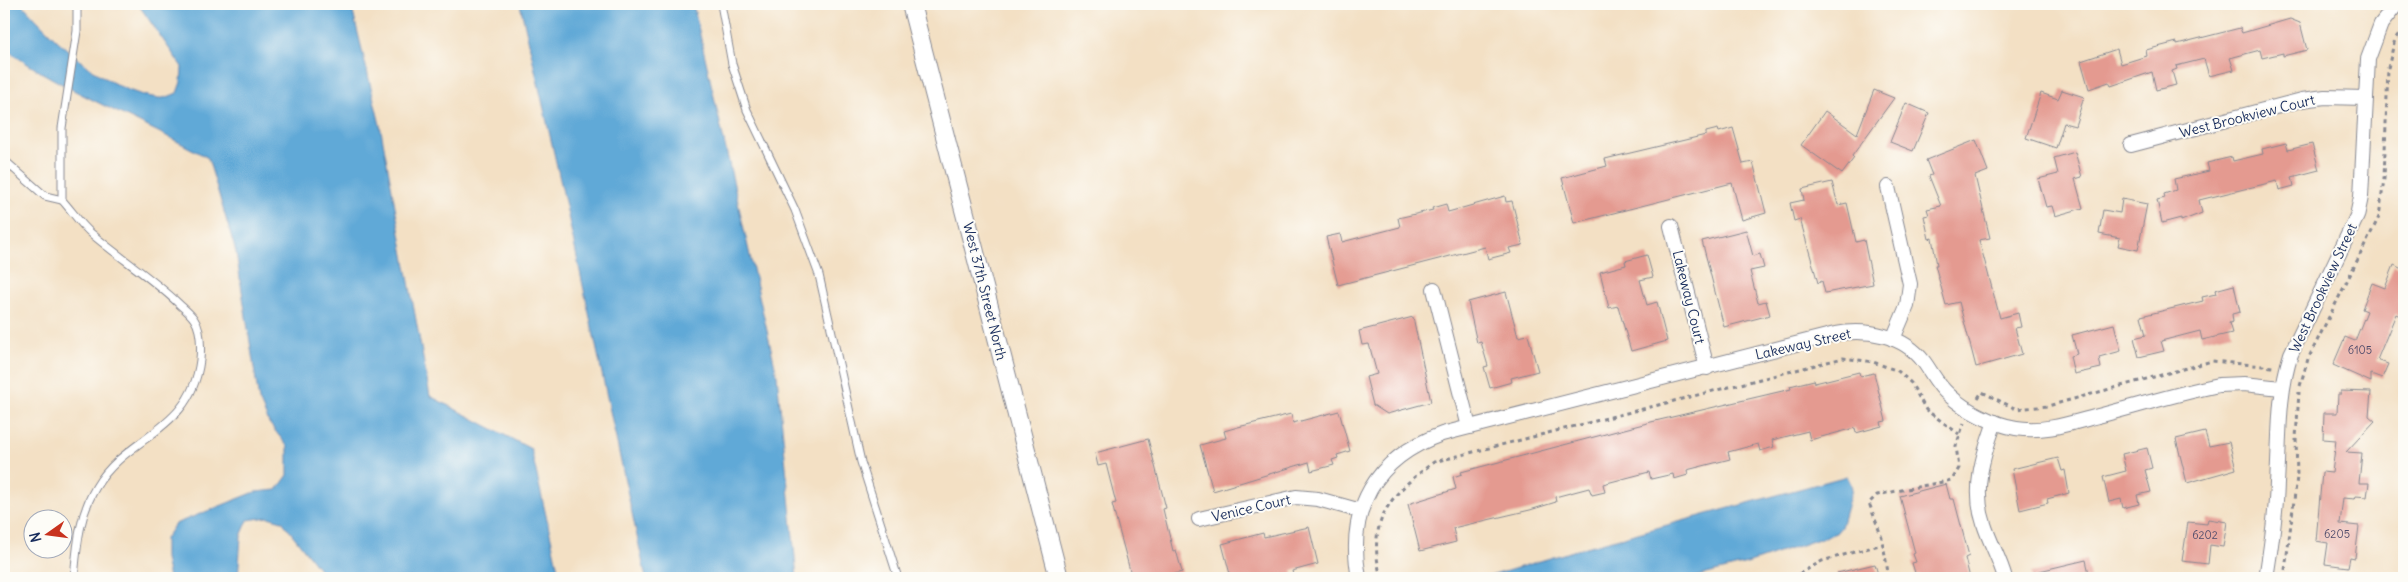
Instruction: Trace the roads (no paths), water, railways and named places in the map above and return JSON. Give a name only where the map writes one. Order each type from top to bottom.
[{"type":"street","name":"West 37th Street North","points":[[911,4],[1059,578]]},
{"type":"street","name":"West Brookview Street","points":[[2266,578],[2277,484],[2281,388],[2291,354],[2357,216],[2362,197],[2368,59],[2373,39],[2381,24],[2397,4]]},
{"type":"street","name":"West Brookview Court","points":[[2131,145],[2302,100],[2365,98]]},
{"type":"street","points":[[1888,187],[1910,284],[1907,306],[1893,339]]},
{"type":"street","name":"Lakeway Court","points":[[1671,226],[1707,368]]},
{"type":"street","points":[[1434,288],[1469,427]]},
{"type":"street","name":"Lakeway Street","points":[[1359,578],[1355,544],[1361,511],[1374,483],[1394,459],[1422,441],[1469,427],[1848,332],[1872,333],[1893,339],[1915,352],[1948,395],[1994,422],[2018,428],[2043,429],[2219,385],[2244,384],[2281,388]]},
{"type":"street","points":[[1994,422],[1983,455],[1979,479],[1979,500],[1983,523],[2005,578]]},
{"type":"street","name":"Venice Court","points":[[1199,520],[1296,497],[1318,499],[1361,511]]},
{"type":"lane","points":[[62,200],[62,128],[76,31],[77,4]]},
{"type":"lane","points":[[721,4],[732,64],[747,110],[795,210],[819,275],[861,462],[898,578]]},
{"type":"lane","points":[[4,160],[45,196],[62,200],[91,233],[169,294],[195,320],[201,349],[198,380],[186,402],[164,426],[110,469],[97,486],[86,506],[77,540],[74,578]]},
{"type":"water","points":[[4,4],[22,4],[66,49],[101,76],[139,94],[161,98],[177,93],[181,82],[182,67],[138,4],[351,4],[380,125],[430,396],[531,449],[560,578],[326,578],[282,521],[268,517],[248,520],[241,536],[238,578],[169,578],[165,558],[165,539],[175,524],[255,492],[277,490],[288,475],[288,447],[269,423],[259,400],[236,252],[208,158],[78,93],[4,48]]},
{"type":"water","points":[[520,4],[693,4],[777,375],[797,578],[646,578],[564,197]]},
{"type":"water","points":[[1847,476],[1852,489],[1841,527],[1836,533],[1747,564],[1691,578],[1484,578],[1583,548]]}]
